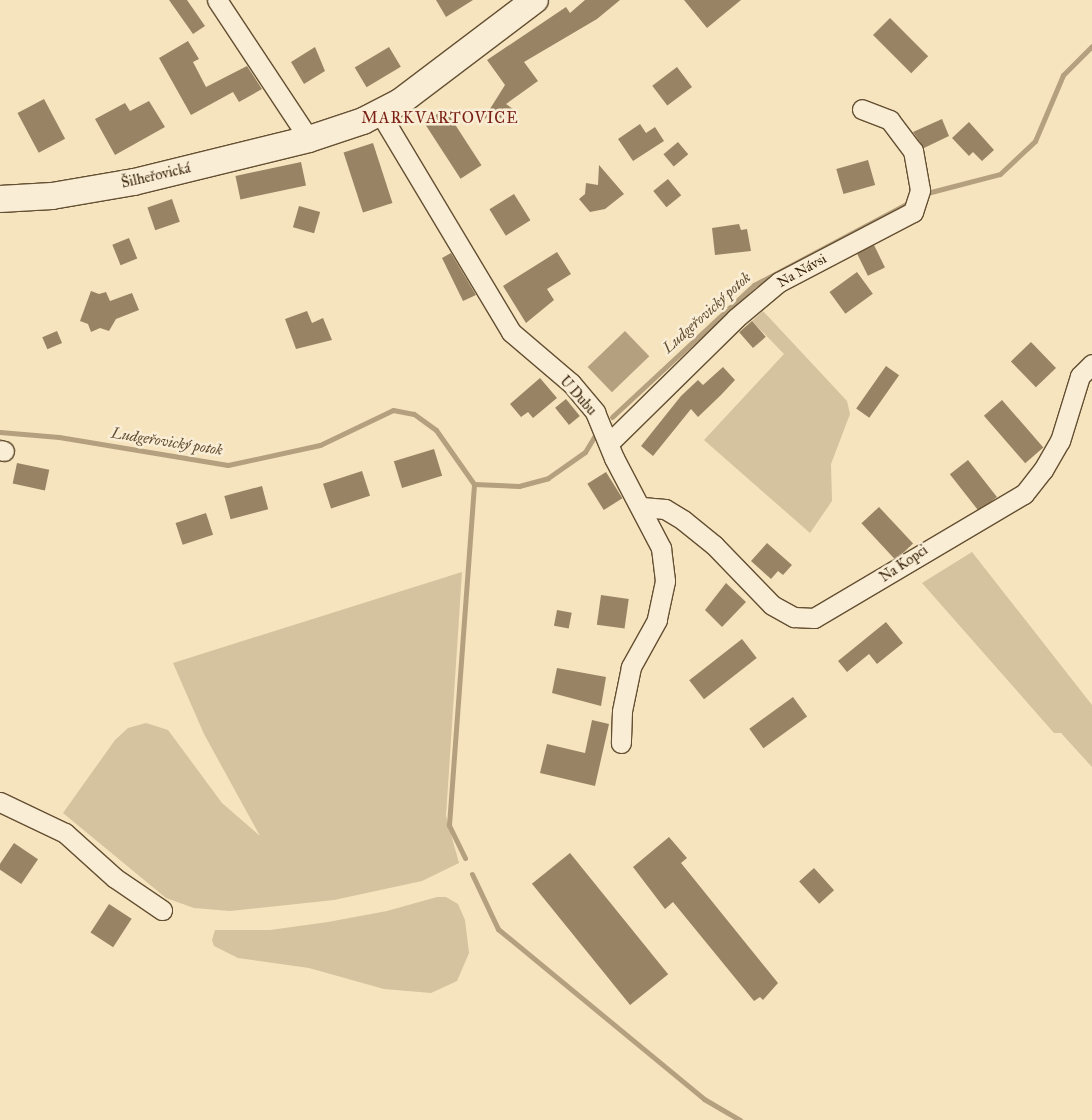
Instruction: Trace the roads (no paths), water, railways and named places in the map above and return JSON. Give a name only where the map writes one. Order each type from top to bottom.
[{"type":"street","points":[[217,0],[309,139]]},
{"type":"street","name":"Šilheřovická","points":[[0,199],[93,190],[309,139],[380,113],[522,4]]},
{"type":"street","name":"Na Návsi","points":[[609,443],[736,318],[779,282],[913,212],[920,190],[913,151],[890,120],[862,109]]},
{"type":"street","name":"U Dubu","points":[[380,113],[511,332],[571,384],[595,412],[614,458],[642,507],[661,548],[665,581],[657,620],[631,667],[622,711],[622,743]]},
{"type":"street","name":"Na Kopci","points":[[642,507],[664,510],[683,520],[714,545],[772,605],[794,617],[814,618],[1024,494],[1044,470],[1060,441],[1080,376],[1092,364]]},
{"type":"street","points":[[0,802],[65,833],[115,878],[162,910]]},
{"type":"waterway","name":"Ludgeřovický potok","points":[[927,193],[1000,174],[1035,141],[1063,75],[1092,46]]},
{"type":"waterway","name":"Ludgeřovický potok","points":[[612,417],[754,285],[910,202]]},
{"type":"waterway","name":"Ludgeřovický potok","points":[[0,432],[59,437],[228,465],[320,445],[393,410],[414,414],[436,430],[474,484],[519,486],[548,478],[585,452],[597,432]]},
{"type":"waterway","points":[[465,858],[449,825],[474,484]]},
{"type":"waterway","points":[[472,874],[498,929],[704,1099],[740,1120]]},
{"type":"district","name":"MARKVARTOVICE","points":[[440,118]]}]
